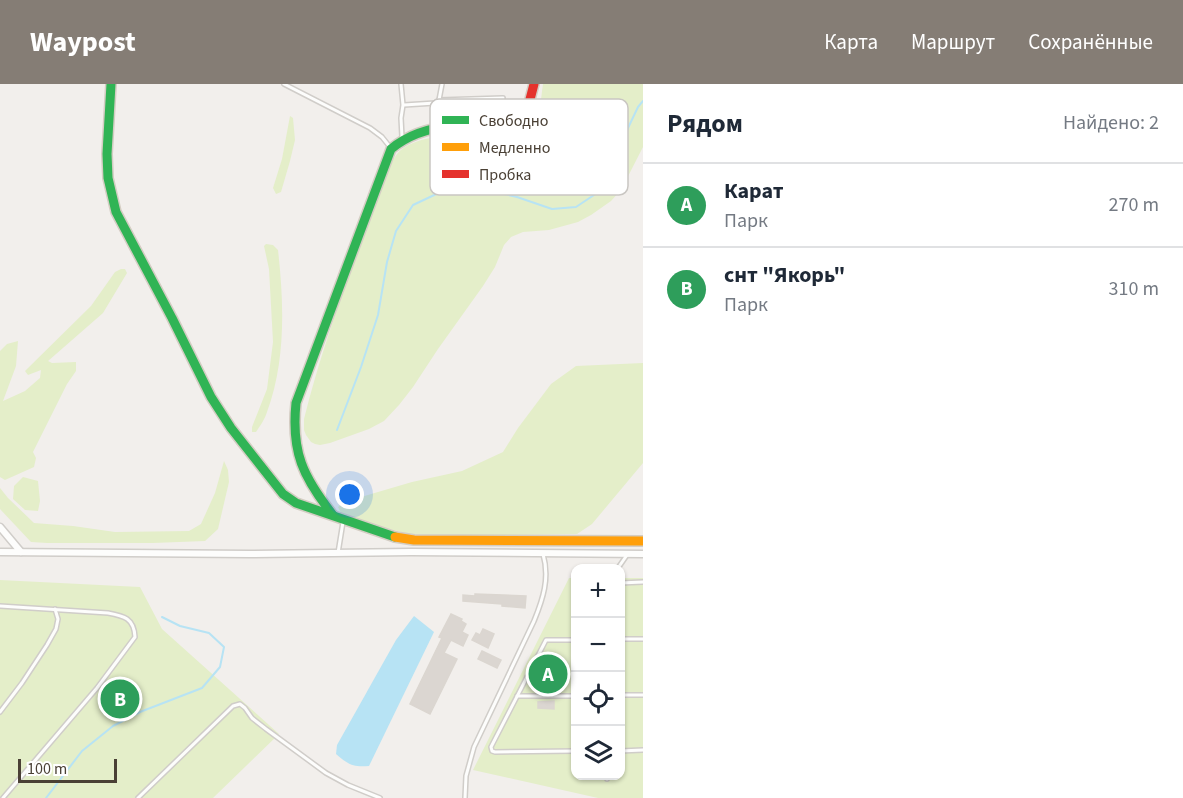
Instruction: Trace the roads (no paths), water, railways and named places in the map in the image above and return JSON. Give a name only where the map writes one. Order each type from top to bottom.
[{"type":"street","points":[[111,84],[107,154],[108,178],[116,212],[211,397],[231,428],[284,494],[308,508],[399,538],[414,540],[643,541]]},
{"type":"street","points":[[532,99],[534,84]]},
{"type":"street","points":[[333,515],[317,496],[298,457],[293,421],[296,404],[391,149],[402,139],[430,130]]},
{"type":"street","points":[[0,527],[21,552]]},
{"type":"street","points":[[0,552],[643,554]]},
{"type":"lane","points":[[284,84],[370,128],[382,137],[391,149]]},
{"type":"lane","points":[[401,84],[402,139]]},
{"type":"lane","points":[[439,99],[442,84]]},
{"type":"lane","points":[[471,99],[503,98]]},
{"type":"lane","points":[[403,105],[430,103]]},
{"type":"lane","points":[[338,553],[344,519]]},
{"type":"lane","points":[[465,798],[466,776],[474,747],[542,601],[547,573],[543,552]]},
{"type":"lane","points":[[621,564],[627,554]]},
{"type":"lane","points":[[625,583],[643,582]]},
{"type":"lane","points":[[0,606],[108,613],[129,620],[135,628],[135,637],[97,688],[3,798]]},
{"type":"lane","points":[[0,712],[47,645],[58,619],[55,609]]},
{"type":"lane","points":[[625,639],[643,639]]},
{"type":"lane","points":[[571,640],[546,640],[491,747],[495,752],[571,751]]},
{"type":"lane","points":[[625,695],[643,695]]},
{"type":"lane","points":[[517,696],[571,696]]},
{"type":"lane","points":[[138,798],[233,706],[240,704],[252,718],[326,772],[348,785],[380,798]]},
{"type":"lane","points":[[625,750],[643,750]]},
{"type":"water","points":[[414,616],[434,632],[369,766],[358,766],[344,761],[336,754],[337,745],[396,640]]},
{"type":"waterway","points":[[628,128],[643,101]]},
{"type":"waterway","points":[[337,430],[378,315],[387,262],[396,231],[413,205],[434,195]]},
{"type":"waterway","points":[[509,195],[552,209],[576,207],[594,195]]},
{"type":"waterway","points":[[46,798],[82,751],[113,726],[140,712],[202,688],[220,667],[224,647],[209,633],[180,626],[162,617]]},
{"type":"place","name":"Карат","points":[[548,674]]},
{"type":"place","name":"снт \"Якорь\"","points":[[120,699]]}]
